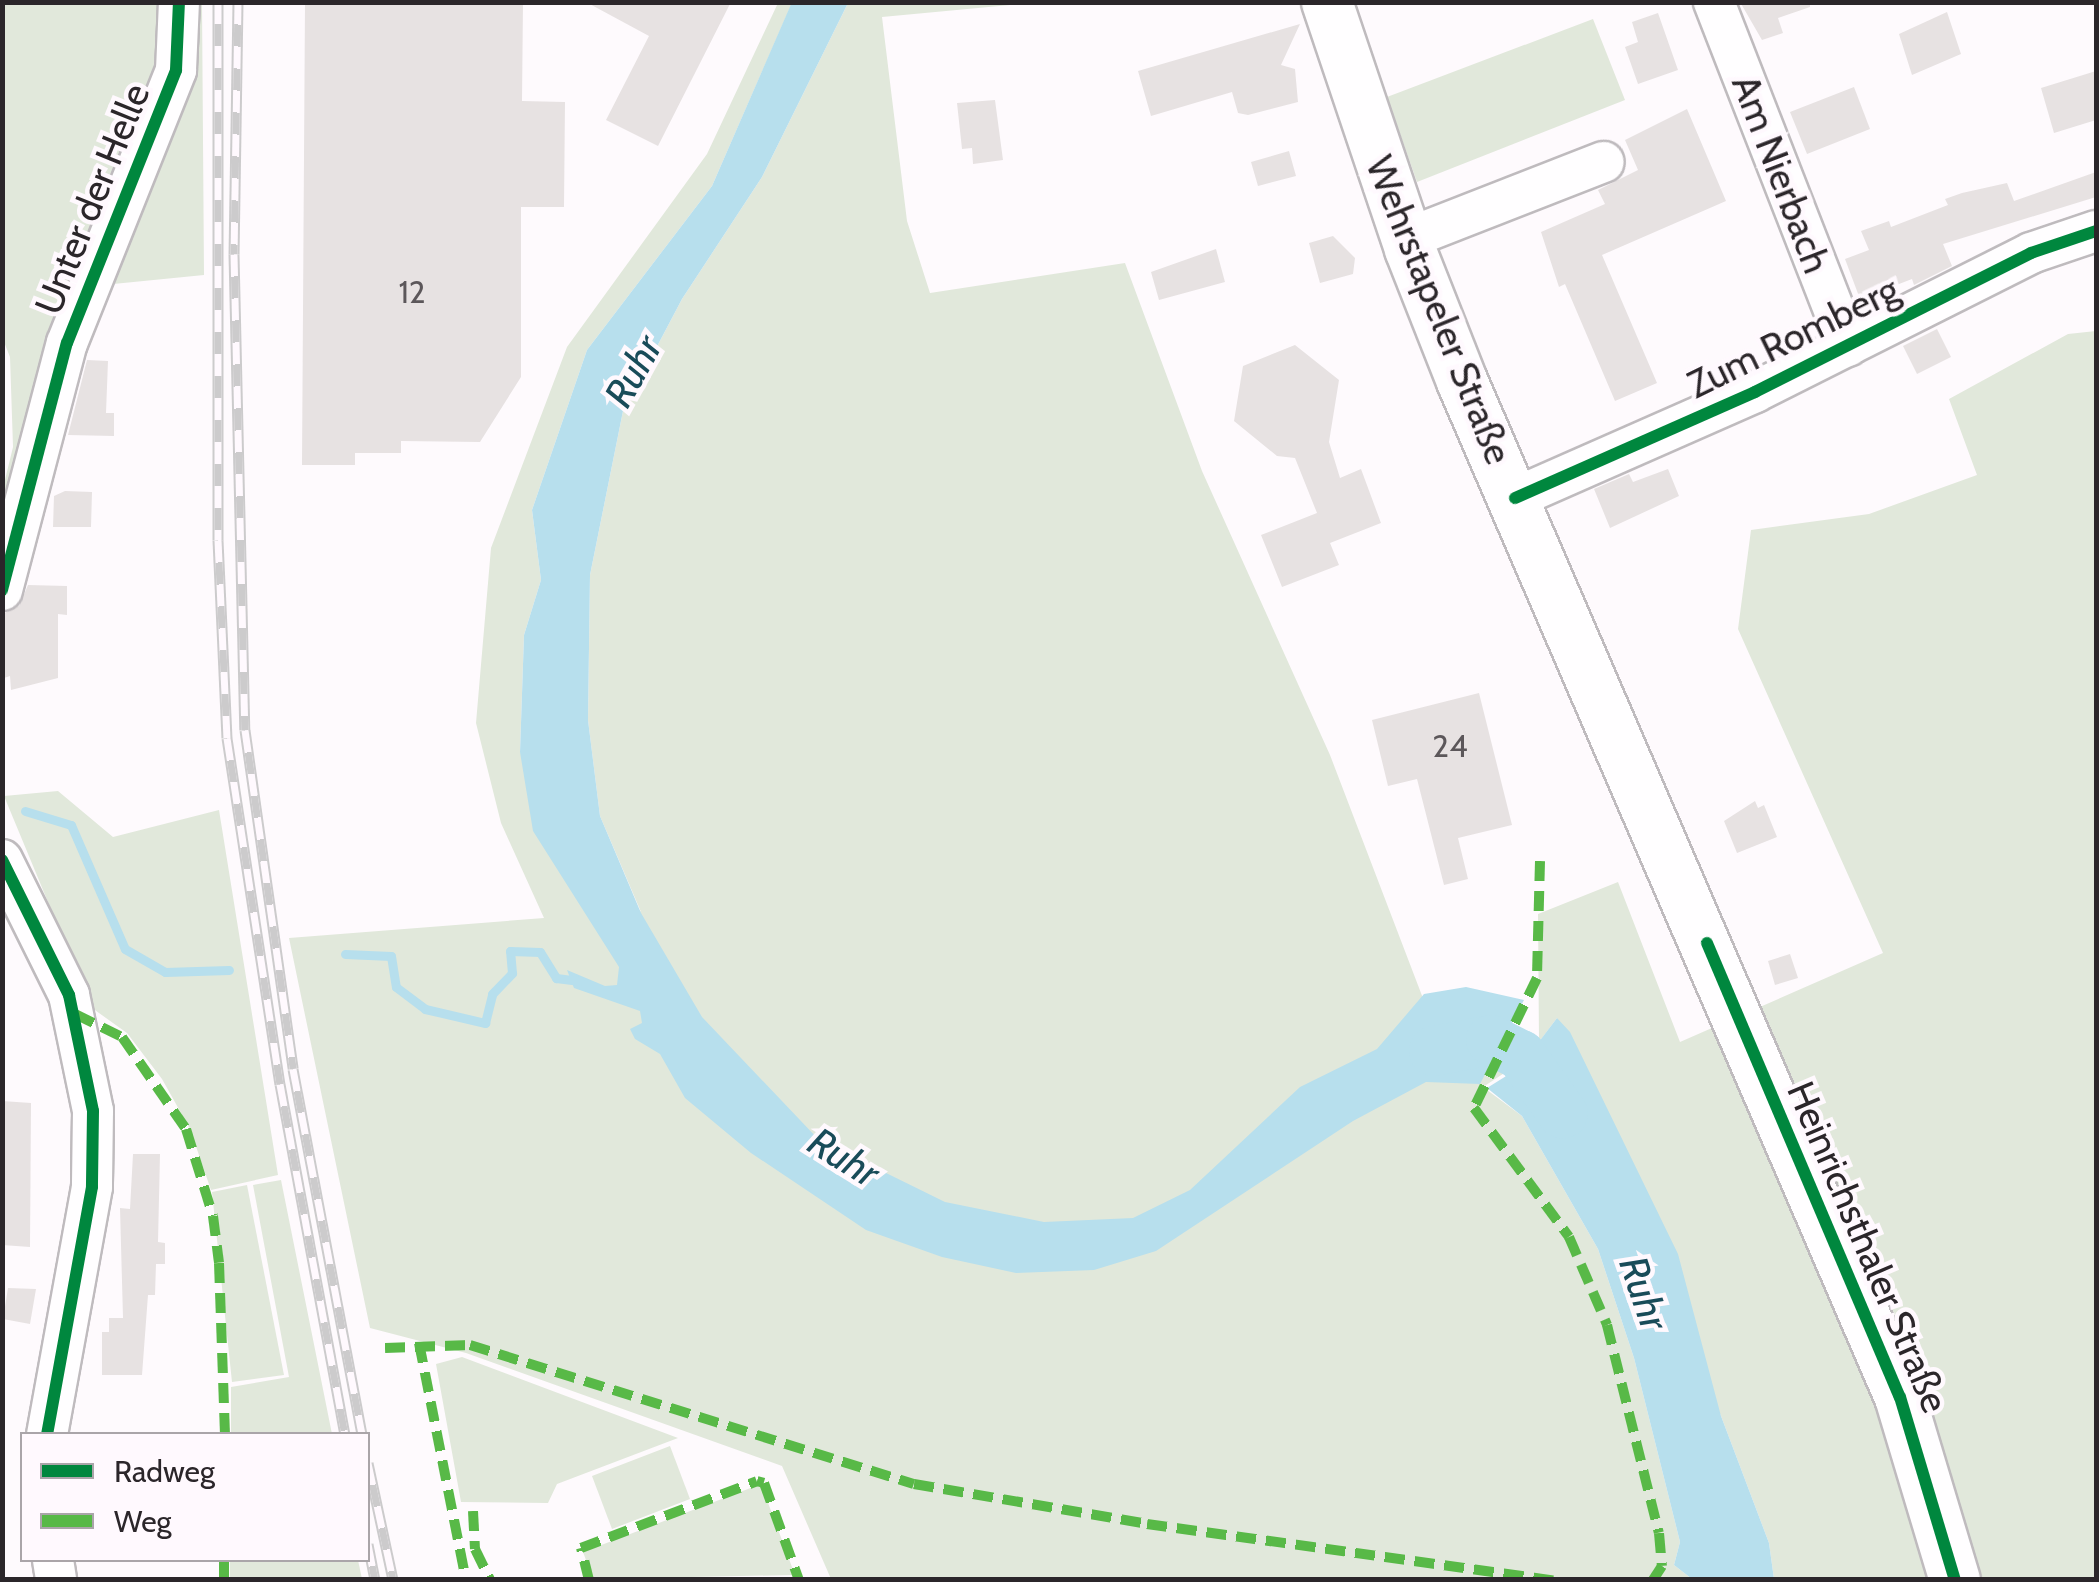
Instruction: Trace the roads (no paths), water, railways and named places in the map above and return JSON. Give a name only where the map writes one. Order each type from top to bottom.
[{"type":"main road","name":"Wehrstapeler Straße","points":[[1327,2],[1406,238],[1707,944]]},
{"type":"main road","name":"Heinrichsthaler Straße","points":[[1707,944],[1900,1397],[1955,1580]]},
{"type":"street","name":"Unter der Helle","points":[[2,590],[67,343],[176,70],[180,2]]},
{"type":"street","name":"Am Nierbach","points":[[1714,2],[1848,346]]},
{"type":"street","points":[[1406,238],[1604,162]]},
{"type":"street","name":"Zum Romberg","points":[[1515,498],[1848,346],[2030,253],[2096,232]]},
{"type":"street","points":[[2,860],[14,916],[69,995],[93,1110],[92,1187],[47,1432]]},
{"type":"water","points":[[792,2],[848,3],[762,177],[682,299],[623,411],[590,575],[588,720],[600,816],[641,913],[702,1017],[819,1140],[945,1202],[1044,1222],[1133,1218],[1190,1190],[1300,1087],[1377,1049],[1424,994],[1466,987],[1524,1000],[1480,1084],[1426,1082],[1353,1121],[1156,1251],[1094,1270],[1016,1273],[942,1257],[866,1230],[751,1153],[685,1098],[660,1054],[635,1039],[630,1029],[642,1023],[640,1011],[574,988],[567,970],[605,986],[617,985],[619,967],[533,831],[520,752],[524,635],[541,580],[532,510],[587,350],[712,186]]},
{"type":"water","points":[[1557,1018],[1570,1032],[1678,1254],[1721,1416],[1769,1543],[1774,1579],[1692,1579],[1674,1565],[1680,1542],[1634,1358],[1598,1249],[1522,1116],[1487,1088],[1519,1068]]},
{"type":"waterway","points":[[25,811],[71,825],[125,949],[165,972],[229,970]]},
{"type":"waterway","points":[[345,954],[391,956],[396,987],[425,1009],[485,1023],[492,994],[512,973],[510,951],[540,952],[556,978],[580,981]]},
{"type":"waterway","name":"Ruhr","points":[[1434,1051],[1491,1040],[1521,1055],[1563,1114]]},
{"type":"railway","points":[[218,2],[218,540],[227,738],[280,1084],[345,1432]]},
{"type":"railway","points":[[238,2],[234,254],[245,730],[293,1069],[362,1432]]},
{"type":"railway","points":[[370,1472],[393,1580]]},
{"type":"railway","points":[[370,1554],[375,1580]]}]
